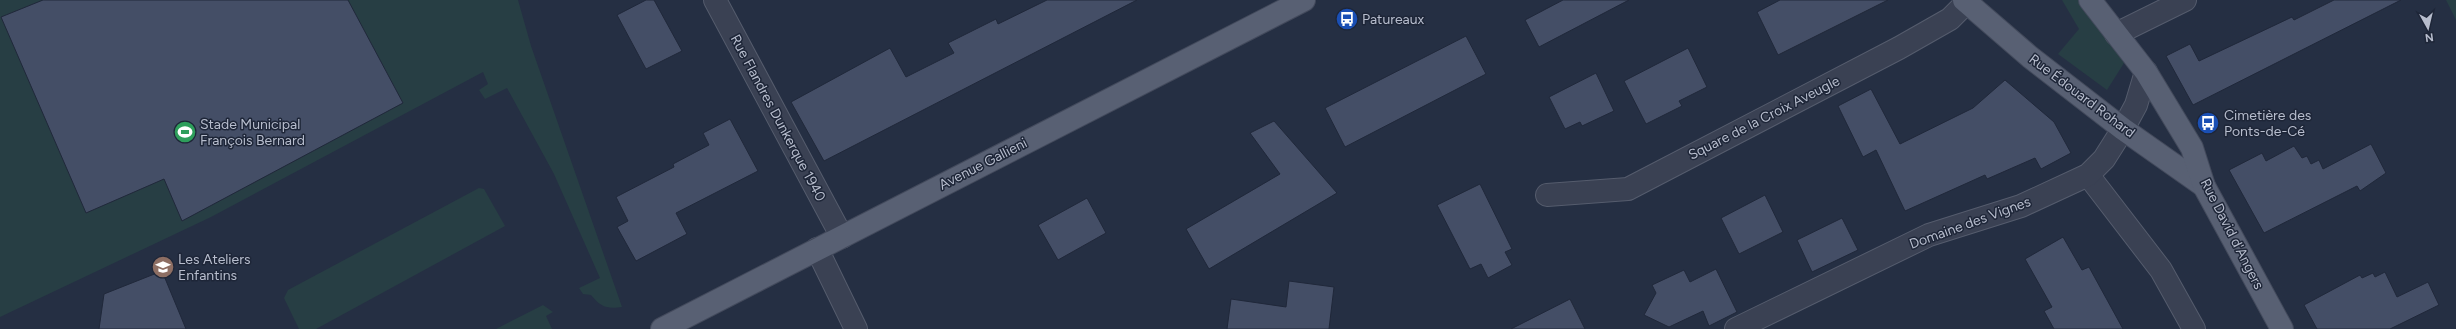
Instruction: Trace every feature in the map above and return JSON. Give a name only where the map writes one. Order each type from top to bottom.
[{"type":"main road","name":"Avenue Gallieni","points":[[662,329],[1304,0]]},
{"type":"main road","name":"Rue David d'Angers","points":[[2090,0],[2146,72],[2192,148],[2204,186],[2282,329]]},
{"type":"main road","name":"Rue Édouard Rohard","points":[[1965,1],[2030,57],[2123,129],[2204,186]]},
{"type":"street","name":"Rue Flandres Dunkerque 1940","points":[[715,0],[842,237]]},
{"type":"street","points":[[2116,34],[2185,0]]},
{"type":"street","name":"Square de la Croix Aveugle","points":[[1547,195],[1628,189],[1899,48],[1950,19],[1965,1]]},
{"type":"street","name":"Domaine des Vignes","points":[[1736,329],[1929,235],[2020,206],[2088,175],[2104,159],[2123,129],[2136,105],[2146,72]]},
{"type":"street","points":[[2088,175],[2161,270],[2194,329]]},
{"type":"street","points":[[817,249],[856,329]]},
{"type":"green space","name":"Stade Municipal François Bernard","points":[[0,0],[518,0],[531,46],[622,307],[612,308],[601,305],[591,295],[583,294],[579,288],[600,278],[554,174],[507,88],[485,99],[479,90],[488,84],[483,72],[211,217],[0,317]]},
{"type":"green space","points":[[2062,0],[2082,0],[2124,63],[2107,90],[2058,54],[2079,29]]},
{"type":"green space","points":[[2446,0],[2456,0],[2456,20]]},
{"type":"green space","points":[[479,188],[484,189],[505,226],[316,329],[299,329],[284,298],[288,290]]},
{"type":"green space","points":[[543,305],[553,312],[546,316],[552,329],[496,329]]},
{"type":"building","name":"Stade Municipal François Bernard","points":[[43,0],[348,0],[403,103],[182,221],[164,179],[86,213],[1,17]]},
{"type":"building","points":[[646,0],[654,0],[682,51],[646,69],[617,15]]},
{"type":"building","points":[[1047,0],[1137,0],[824,161],[791,102],[890,48],[906,77],[954,53],[948,43],[996,19],[998,24]]},
{"type":"building","points":[[1563,0],[1629,0],[1539,47],[1525,20]]},
{"type":"building","points":[[1780,0],[1888,0],[1778,55],[1757,12]]},
{"type":"building","points":[[2334,0],[2401,0],[2193,105],[2166,56],[2190,44],[2199,61],[2292,17],[2294,20]]},
{"type":"building","points":[[1466,36],[1486,74],[1345,147],[1325,108]]},
{"type":"building","points":[[1688,48],[1707,87],[1679,101],[1682,106],[1646,124],[1624,81]]},
{"type":"building","points":[[1596,73],[1614,111],[1582,126],[1580,122],[1565,129],[1549,97]]},
{"type":"building","points":[[2005,80],[2054,122],[2071,153],[2041,169],[2035,158],[1987,179],[1985,175],[1905,211],[1876,150],[1863,157],[1838,106],[1871,89],[1900,144],[1973,108]]},
{"type":"building","points":[[730,119],[758,171],[676,213],[687,234],[636,261],[617,227],[628,221],[616,197],[674,167],[673,164],[709,145],[703,133]]},
{"type":"building","points":[[1274,121],[1337,193],[1209,269],[1186,229],[1280,174],[1250,133]]},
{"type":"building","points":[[2371,144],[2386,173],[2360,191],[2357,186],[2264,233],[2229,170],[2262,153],[2266,161],[2294,146],[2302,158],[2307,156],[2311,164],[2319,160],[2323,169]]},
{"type":"building","points":[[1480,184],[1512,249],[1505,252],[1512,265],[1488,278],[1481,264],[1470,269],[1437,205]]},
{"type":"building","points":[[1765,195],[1783,232],[1739,254],[1721,218]]},
{"type":"building","points":[[1087,198],[1106,233],[1058,260],[1038,225]]},
{"type":"building","points":[[1842,218],[1858,250],[1812,272],[1797,240]]},
{"type":"building","points":[[2063,237],[2082,270],[2089,267],[2123,329],[2054,329],[2044,311],[2052,307],[2025,259]]},
{"type":"building","points":[[1716,269],[1737,312],[1709,326],[1703,311],[1669,327],[1644,315],[1656,293],[1652,285],[1684,270],[1690,282]]},
{"type":"building","points":[[162,271],[186,329],[99,329],[104,294]]},
{"type":"building","points":[[2385,272],[2397,297],[2428,282],[2439,305],[2390,329],[2317,329],[2304,305],[2360,275],[2362,278],[2373,273],[2375,277]]},
{"type":"building","points":[[1289,281],[1334,287],[1329,329],[1227,329],[1231,299],[1286,307]]},
{"type":"building","points":[[1570,299],[1585,329],[1511,329]]},
{"type":"place","name":"Patureaux","points":[[1347,19]]},
{"type":"place","name":"Cimetière des Ponts-de-Cé","points":[[2208,123]]},
{"type":"place","name":"Stade Municipal François Bernard","points":[[185,132]]},
{"type":"place","name":"Les Ateliers Enfantins","points":[[163,267]]}]
